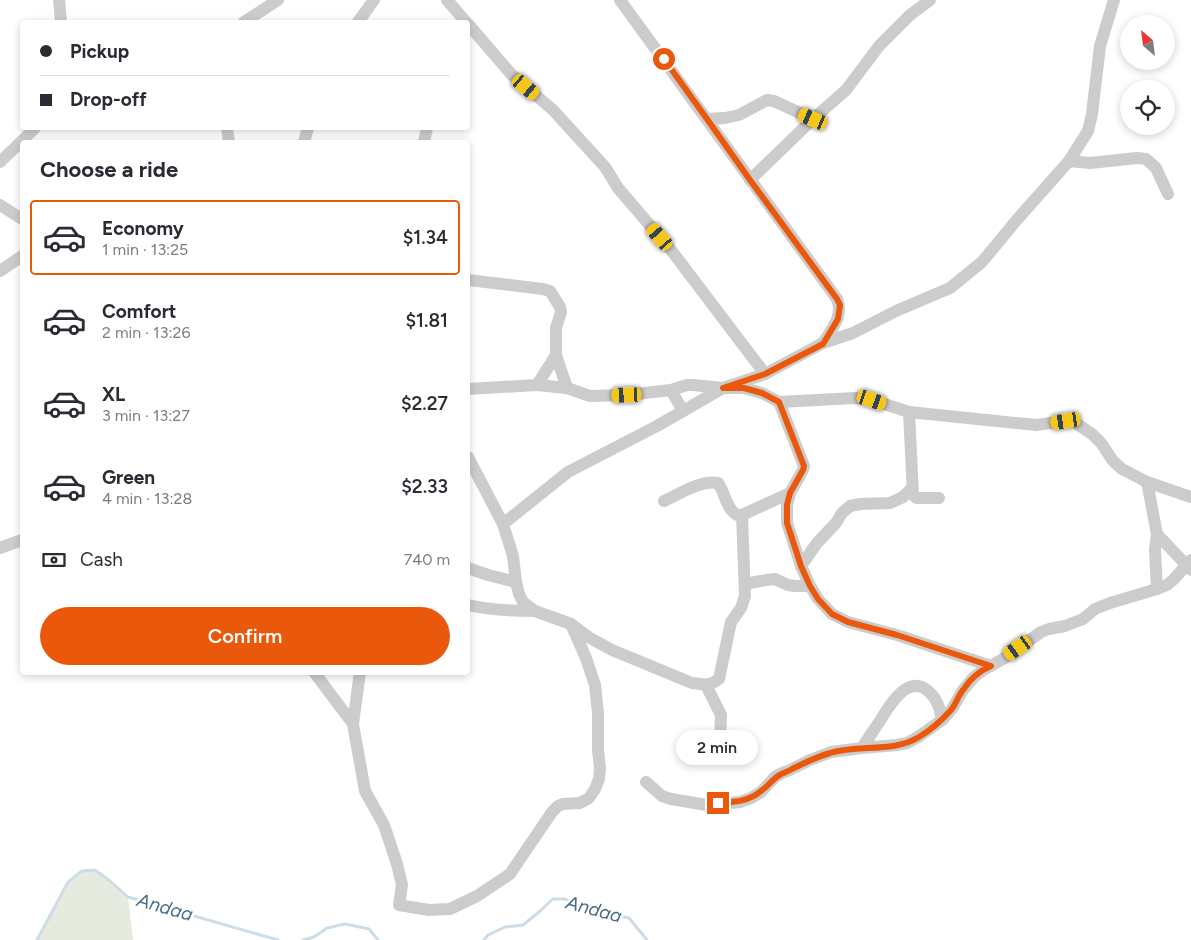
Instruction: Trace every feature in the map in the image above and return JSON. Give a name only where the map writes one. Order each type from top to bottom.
[{"type":"street","points":[[59,0],[61,20]]},
{"type":"street","points":[[247,20],[278,0]]},
{"type":"street","points":[[359,20],[374,0]]},
{"type":"street","points":[[447,0],[464,20]]},
{"type":"street","points":[[620,0],[837,299],[840,305],[838,319],[823,344]]},
{"type":"street","points":[[750,180],[846,90],[879,46],[910,15],[930,0]]},
{"type":"street","points":[[503,524],[568,472],[723,388],[765,374],[823,344],[853,333],[896,311],[950,288],[982,262],[1069,161],[1088,131],[1092,114],[1100,46],[1114,0]]},
{"type":"street","points":[[470,26],[512,75],[553,110],[604,167],[618,188],[671,250],[765,374]]},
{"type":"street","points":[[707,119],[739,115],[767,100],[774,101],[813,119]]},
{"type":"street","points":[[23,140],[33,130]]},
{"type":"street","points":[[0,162],[20,143]]},
{"type":"street","points":[[1069,161],[1090,163],[1137,158],[1146,159],[1156,168],[1168,194]]},
{"type":"street","points":[[0,204],[20,218]]},
{"type":"street","points":[[0,271],[20,257]]},
{"type":"street","points":[[470,280],[550,291],[558,302],[561,312],[556,328],[556,355],[567,388]]},
{"type":"street","points":[[838,319],[853,333]]},
{"type":"street","points":[[537,385],[556,355]]},
{"type":"street","points":[[470,389],[537,385],[567,388],[590,396],[627,395],[671,390],[693,385],[744,388],[762,393],[779,402],[855,398],[872,400],[909,412],[1036,425],[1066,421],[1074,422],[1092,434],[1122,470],[1146,482],[1191,497]]},
{"type":"street","points":[[671,390],[683,411]]},
{"type":"street","points":[[779,402],[804,466],[790,493],[787,505],[787,523],[801,566],[818,599],[832,614],[848,622],[897,635],[991,666]]},
{"type":"street","points":[[909,412],[912,494],[916,498],[939,498]]},
{"type":"street","points":[[470,461],[503,524],[513,556],[519,594],[523,602],[535,610],[571,624],[590,638],[612,650],[692,682],[712,684],[719,679],[732,622],[741,608],[745,596],[742,515]]},
{"type":"street","points":[[1146,482],[1157,534],[1155,550],[1157,589]]},
{"type":"street","points":[[664,501],[702,483],[718,483],[733,513],[742,515],[790,493]]},
{"type":"street","points":[[801,566],[817,543],[850,506],[890,503],[903,497],[912,488]]},
{"type":"street","points":[[646,782],[662,796],[670,799],[707,805],[740,802],[761,792],[775,777],[782,773],[832,752],[907,743],[942,720],[974,676],[1003,659],[1041,632],[1083,619],[1095,609],[1110,603],[1167,585],[1189,565],[1157,534]]},
{"type":"street","points":[[0,548],[20,541]]},
{"type":"street","points":[[470,569],[516,582]]},
{"type":"street","points":[[745,584],[775,580],[788,585],[810,586]]},
{"type":"street","points":[[470,606],[486,610],[511,612],[535,610]]},
{"type":"street","points":[[360,675],[353,724],[365,791],[384,825],[397,864],[402,885],[399,905],[429,910],[450,908],[478,896],[510,874],[552,812],[563,804],[580,803],[589,798],[595,789],[599,779],[600,768],[596,685],[571,624]]},
{"type":"street","points":[[316,675],[353,724]]},
{"type":"street","points":[[706,684],[722,715],[720,743]]},
{"type":"street","points":[[862,748],[895,697],[903,690],[911,687],[918,686],[926,689],[935,698],[940,708],[942,720]]},
{"type":"shaded area","points":[[95,870],[128,897],[133,940],[37,940],[68,882],[82,871]]},
{"type":"waterway","name":"Andaa","points":[[37,940],[68,882],[82,871],[95,870],[128,897],[278,940]]},
{"type":"waterway","name":"Andaa","points":[[484,940],[488,935],[505,927],[523,925],[553,899],[565,899],[587,910],[629,918],[647,940]]},
{"type":"waterway","name":"Andaa","points":[[303,940],[314,937],[327,928],[345,924],[369,929],[378,940]]},
{"type":"route","points":[[664,59],[840,305],[838,319],[823,344],[765,374],[723,388],[744,388],[762,393],[779,402],[804,466],[790,493],[787,505],[787,523],[801,566],[810,586],[818,599],[832,614],[848,622],[897,635],[991,666],[974,676],[942,720],[907,743],[832,752],[782,773],[775,777],[761,792],[751,798],[740,802],[718,803]]}]
